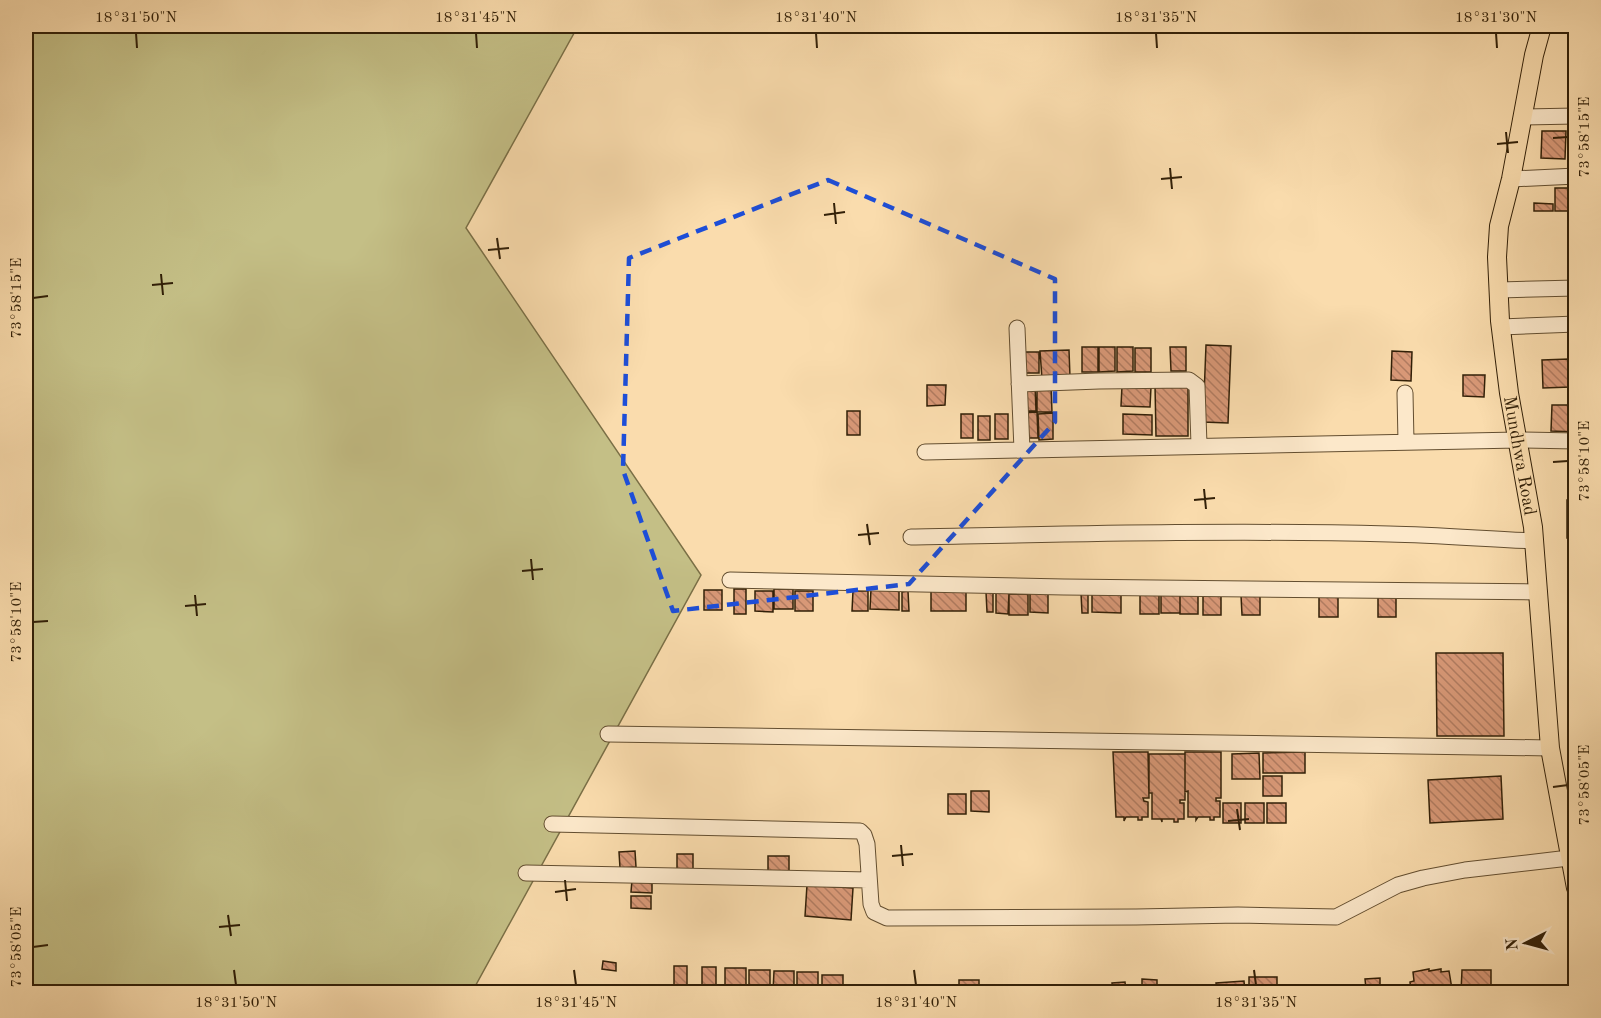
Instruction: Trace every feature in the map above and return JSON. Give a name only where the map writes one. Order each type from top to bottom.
[{"type":"main road","name":"Mundhwa Road","points":[[1542,26],[1511,179],[1499,226],[1497,257],[1501,327],[1509,393],[1534,541],[1550,748],[1575,888]]},
{"type":"street","points":[[1523,117],[1575,116]]},
{"type":"street","points":[[1511,179],[1575,176]]},
{"type":"street","points":[[1499,290],[1575,288]]},
{"type":"street","points":[[1501,327],[1575,324]]},
{"type":"street","points":[[1017,328],[1022,450]]},
{"type":"street","points":[[1019,384],[1189,380],[1197,386],[1199,394],[1199,445]]},
{"type":"street","points":[[1405,393],[1406,442]]},
{"type":"street","points":[[925,452],[1199,445],[1575,441]]},
{"type":"street","points":[[911,537],[1099,533],[1389,534],[1534,541]]},
{"type":"street","points":[[729,580],[1539,592]]},
{"type":"street","points":[[608,734],[1550,748]]},
{"type":"street","points":[[552,824],[852,829],[860,831],[867,844],[870,904],[874,912],[887,918],[1238,915],[1336,917],[1398,885],[1423,878],[1465,870],[1569,858]]},
{"type":"street","points":[[526,873],[868,879]]},
{"type":"highlighted area","points":[[828,180],[1055,279],[1055,422],[909,584],[673,611],[623,470],[629,258]]},
{"type":"shaded area","points":[[26,26],[578,26],[466,228],[701,575],[472,992],[26,992]]},
{"type":"building","points":[[1542,131],[1566,131],[1565,159],[1541,158]]},
{"type":"building","points":[[1555,188],[1576,188],[1576,211],[1555,211]]},
{"type":"building","points":[[1534,203],[1553,204],[1553,211],[1534,211]]},
{"type":"building","points":[[1206,345],[1231,346],[1228,423],[1203,422]]},
{"type":"building","points":[[1082,347],[1098,347],[1098,372],[1082,372]]},
{"type":"building","points":[[1099,347],[1115,347],[1115,371],[1099,372]]},
{"type":"building","points":[[1117,347],[1133,347],[1133,371],[1117,372]]},
{"type":"building","points":[[1170,347],[1186,347],[1186,371],[1171,371]]},
{"type":"building","points":[[1135,348],[1151,348],[1151,372],[1135,372]]},
{"type":"building","points":[[1069,350],[1070,377],[1042,379],[1040,351]]},
{"type":"building","points":[[1392,351],[1412,352],[1411,381],[1391,380]]},
{"type":"building","points":[[1021,352],[1039,352],[1039,373],[1021,373]]},
{"type":"building","points":[[1569,359],[1570,387],[1543,388],[1542,360]]},
{"type":"building","points":[[1463,375],[1485,375],[1484,397],[1463,396]]},
{"type":"building","points":[[1188,384],[1188,436],[1156,436],[1155,385]]},
{"type":"building","points":[[927,385],[946,385],[945,405],[927,406]]},
{"type":"building","points":[[1035,385],[1036,411],[1021,411],[1021,386]]},
{"type":"building","points":[[1037,386],[1051,386],[1052,412],[1037,412]]},
{"type":"building","points":[[1122,386],[1151,387],[1150,407],[1121,406]]},
{"type":"building","points":[[1552,405],[1576,405],[1576,432],[1551,431]]},
{"type":"building","points":[[847,411],[860,411],[860,435],[847,435]]},
{"type":"building","points":[[1037,412],[1038,438],[1023,438],[1022,413]]},
{"type":"building","points":[[1053,413],[1053,439],[1039,440],[1038,414]]},
{"type":"building","points":[[961,414],[973,414],[973,438],[961,438]]},
{"type":"building","points":[[995,414],[1008,414],[1008,439],[995,439]]},
{"type":"building","points":[[1123,414],[1152,415],[1152,435],[1123,434]]},
{"type":"building","points":[[978,416],[990,416],[990,440],[978,440]]},
{"type":"building","points":[[1567,500],[1576,500],[1576,538],[1567,538]]},
{"type":"building","points":[[734,589],[746,589],[746,614],[734,614]]},
{"type":"building","points":[[774,589],[793,589],[793,609],[774,609]]},
{"type":"building","points":[[871,589],[899,590],[899,610],[870,609]]},
{"type":"building","points":[[704,590],[722,590],[722,610],[704,610]]},
{"type":"building","points":[[755,591],[773,591],[773,612],[755,611]]},
{"type":"building","points":[[795,591],[813,591],[813,611],[795,611]]},
{"type":"building","points":[[853,591],[868,591],[868,611],[852,611]]},
{"type":"building","points":[[908,591],[909,611],[902,611],[902,592]]},
{"type":"building","points":[[931,591],[966,591],[966,611],[931,611]]},
{"type":"building","points":[[986,592],[993,592],[993,612],[987,612]]},
{"type":"building","points":[[1030,592],[1048,592],[1048,613],[1030,612]]},
{"type":"building","points":[[1092,592],[1121,593],[1121,613],[1092,612]]},
{"type":"building","points":[[996,593],[1009,593],[1008,614],[996,613]]},
{"type":"building","points":[[1081,593],[1088,593],[1088,613],[1082,613]]},
{"type":"building","points":[[1140,593],[1159,593],[1159,614],[1140,614]]},
{"type":"building","points":[[1161,593],[1180,593],[1180,613],[1161,613]]},
{"type":"building","points":[[1180,593],[1198,593],[1198,614],[1180,614]]},
{"type":"building","points":[[1009,594],[1028,594],[1028,615],[1009,615]]},
{"type":"building","points":[[1203,594],[1221,594],[1221,615],[1203,615]]},
{"type":"building","points":[[1241,595],[1260,595],[1260,615],[1242,615]]},
{"type":"building","points":[[1319,596],[1338,596],[1338,617],[1319,617]]},
{"type":"building","points":[[1378,596],[1396,596],[1396,617],[1378,617]]},
{"type":"building","points":[[1436,653],[1503,653],[1504,736],[1437,736]]},
{"type":"building","points":[[1113,752],[1148,752],[1149,798],[1143,798],[1148,802],[1148,817],[1142,817],[1142,820],[1138,820],[1138,817],[1126,817],[1124,821],[1124,817],[1116,817]]},
{"type":"building","points":[[1185,752],[1221,752],[1221,798],[1216,798],[1216,801],[1220,801],[1220,817],[1214,817],[1214,820],[1210,820],[1210,817],[1198,817],[1196,820],[1196,817],[1188,817],[1188,791],[1185,792]]},
{"type":"building","points":[[1305,752],[1305,773],[1263,773],[1263,753]]},
{"type":"building","points":[[1259,753],[1260,779],[1232,779],[1232,754]]},
{"type":"building","points":[[1149,754],[1185,754],[1185,800],[1180,800],[1180,803],[1184,803],[1184,819],[1178,819],[1178,822],[1174,822],[1174,819],[1162,819],[1162,822],[1161,819],[1152,819]]},
{"type":"building","points":[[1263,776],[1282,776],[1282,796],[1263,796]]},
{"type":"building","points":[[1501,776],[1503,819],[1430,823],[1428,780]]},
{"type":"building","points":[[971,791],[989,791],[989,812],[971,811]]},
{"type":"building","points":[[948,794],[966,794],[966,814],[948,814]]},
{"type":"building","points":[[1223,803],[1241,803],[1241,823],[1223,823]]},
{"type":"building","points":[[1245,803],[1264,803],[1264,823],[1245,823]]},
{"type":"building","points":[[1267,803],[1286,803],[1286,823],[1267,823]]},
{"type":"building","points":[[635,851],[636,867],[620,868],[619,852]]},
{"type":"building","points":[[677,854],[693,854],[693,870],[677,870]]},
{"type":"building","points":[[768,856],[789,856],[789,873],[768,873]]},
{"type":"building","points":[[632,880],[652,880],[652,893],[631,892]]},
{"type":"building","points":[[807,885],[853,888],[851,920],[805,916]]},
{"type":"building","points":[[631,896],[651,896],[651,909],[631,908]]},
{"type":"building","points":[[603,961],[616,963],[616,971],[602,969]]},
{"type":"building","points":[[674,966],[687,966],[687,990],[674,990]]},
{"type":"building","points":[[702,967],[716,967],[716,991],[702,991]]},
{"type":"building","points":[[725,968],[746,968],[746,992],[725,992]]},
{"type":"building","points":[[1429,969],[1429,971],[1441,969],[1441,972],[1449,971],[1452,989],[1449,989],[1449,992],[1411,991],[1410,982],[1414,981],[1413,972]]},
{"type":"building","points":[[749,970],[770,970],[770,992],[749,992]]},
{"type":"building","points":[[1462,970],[1491,970],[1491,992],[1461,992]]},
{"type":"building","points":[[774,971],[794,971],[794,992],[773,992]]},
{"type":"building","points":[[797,972],[818,972],[818,992],[797,992]]},
{"type":"building","points":[[822,975],[843,975],[843,992],[822,992]]},
{"type":"building","points":[[1249,977],[1277,977],[1277,992],[1249,992]]},
{"type":"building","points":[[1380,978],[1380,989],[1366,989],[1365,979]]},
{"type":"building","points":[[1142,979],[1157,980],[1157,992],[1142,992]]},
{"type":"building","points":[[959,980],[979,980],[979,992],[959,992]]},
{"type":"building","points":[[1244,981],[1245,992],[1217,992],[1216,983]]},
{"type":"building","points":[[1125,982],[1126,991],[1113,992],[1112,983]]},
{"type":"building","points":[[1007,986],[1021,986],[1021,992],[1007,992]]}]
